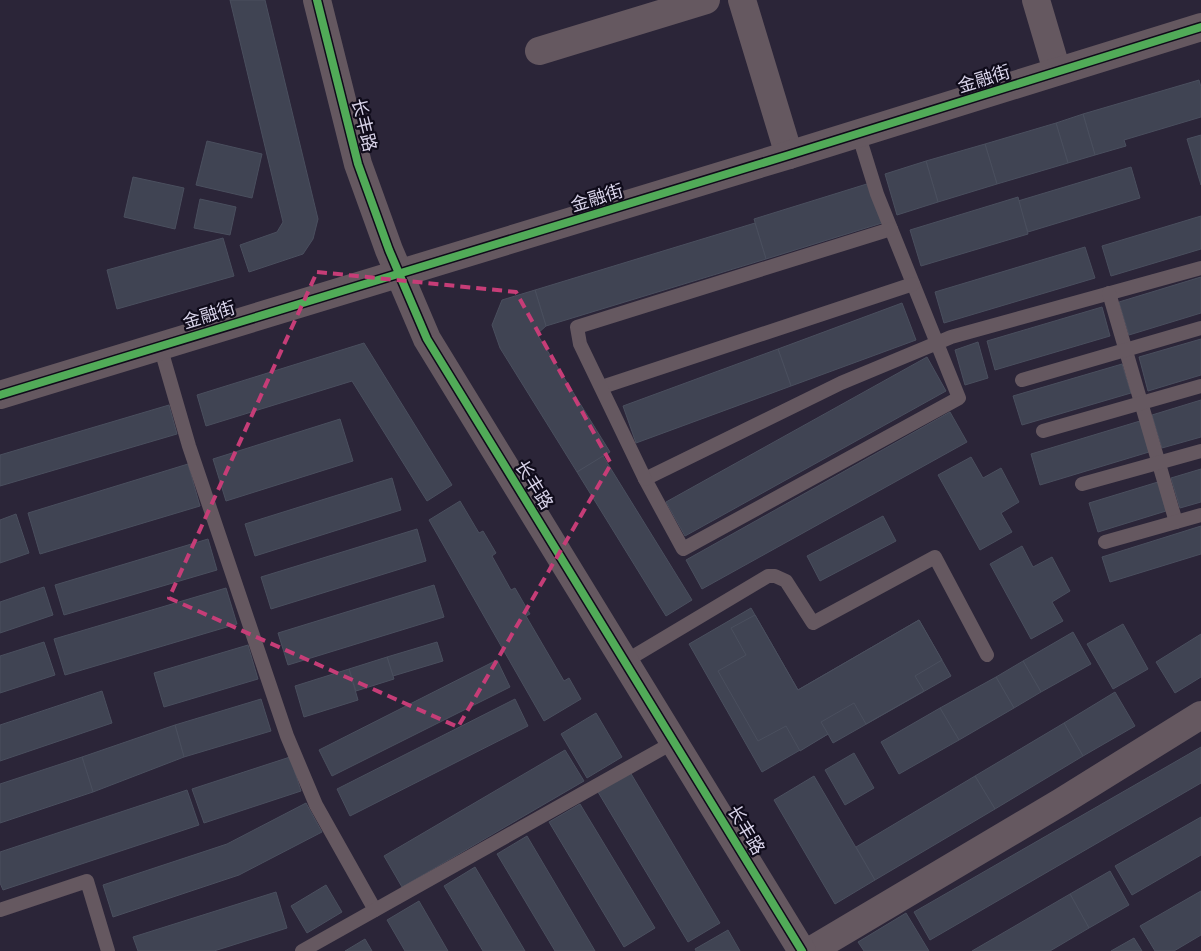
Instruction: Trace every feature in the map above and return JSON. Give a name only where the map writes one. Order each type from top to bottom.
[{"type":"street","name":"长丰路","points":[[317,0],[358,164],[399,273],[427,339],[802,951]]},
{"type":"street","points":[[539,51],[706,0]]},
{"type":"street","points":[[742,0],[789,155]]},
{"type":"street","points":[[1036,0],[1057,71]]},
{"type":"street","name":"金融街","points":[[0,395],[789,155],[1201,27]]},
{"type":"street","points":[[810,951],[1053,807],[1201,715]]},
{"type":"lane","points":[[858,133],[877,194],[891,228],[959,398],[683,549],[645,479],[580,344],[577,327],[891,228]]},
{"type":"lane","points":[[645,479],[840,383],[951,337],[1201,268]]},
{"type":"lane","points":[[602,387],[913,284]]},
{"type":"lane","points":[[1109,293],[1176,522]]},
{"type":"lane","points":[[1022,380],[1201,328]]},
{"type":"lane","points":[[160,346],[189,446],[287,736],[316,805],[375,910]]},
{"type":"lane","points":[[1043,431],[1201,386]]},
{"type":"lane","points":[[1082,484],[1201,451]]},
{"type":"lane","points":[[1105,542],[1201,515]]},
{"type":"lane","points":[[624,662],[768,576],[775,576],[786,581],[813,623],[935,557],[987,655]]},
{"type":"lane","points":[[302,951],[674,742]]},
{"type":"lane","points":[[0,910],[88,881],[108,951]]},
{"type":"highlighted area","points":[[317,272],[516,292],[611,464],[458,727],[169,598]]},
{"type":"building","points":[[230,0],[265,0],[318,219],[313,239],[303,254],[249,272],[240,245],[277,232],[283,222]]},
{"type":"building","points":[[1199,80],[1201,87],[1201,117],[1124,140],[1126,146],[1095,155],[1083,114]]},
{"type":"building","points":[[1083,114],[1095,155],[1068,163],[1056,123]]},
{"type":"building","points":[[1056,123],[1068,163],[997,184],[985,144]]},
{"type":"building","points":[[1201,135],[1201,185],[1187,139]]},
{"type":"building","points":[[207,141],[262,154],[252,198],[196,185]]},
{"type":"building","points":[[985,144],[997,184],[938,202],[926,161]]},
{"type":"building","points":[[926,161],[938,202],[897,215],[885,174]]},
{"type":"building","points":[[1131,167],[1140,198],[1028,232],[1018,201]]},
{"type":"building","points":[[133,177],[184,188],[175,229],[124,217]]},
{"type":"building","points":[[870,183],[882,223],[766,259],[754,219]]},
{"type":"building","points":[[1018,197],[1028,234],[921,266],[910,230]]},
{"type":"building","points":[[200,199],[236,207],[230,235],[194,228]]},
{"type":"building","points":[[1201,216],[1201,249],[1111,276],[1102,246]]},
{"type":"building","points":[[755,223],[766,259],[546,326],[535,290]]},
{"type":"building","points":[[223,238],[234,276],[117,309],[107,270]]},
{"type":"building","points":[[1085,247],[1095,278],[944,323],[935,292]]},
{"type":"building","points":[[1201,277],[1201,313],[1129,335],[1119,302]]},
{"type":"building","points":[[535,290],[546,326],[537,334],[610,452],[577,472],[500,348],[492,325],[502,300]]},
{"type":"building","points":[[902,303],[916,340],[791,386],[778,349]]},
{"type":"building","points":[[1102,307],[1110,336],[995,370],[987,341]]},
{"type":"building","points":[[1201,339],[1201,375],[1148,391],[1139,357]]},
{"type":"building","points":[[978,342],[988,378],[965,385],[955,350]]},
{"type":"building","points":[[364,343],[452,485],[427,501],[352,381],[206,426],[197,395]]},
{"type":"building","points":[[778,349],[791,386],[636,443],[623,406]]},
{"type":"building","points":[[927,357],[946,391],[685,536],[666,502]]},
{"type":"building","points":[[1122,364],[1131,393],[1022,425],[1013,396]]},
{"type":"building","points":[[1201,400],[1201,437],[1162,448],[1152,415]]},
{"type":"building","points":[[169,405],[177,434],[0,486],[0,455]]},
{"type":"building","points":[[950,412],[967,442],[702,589],[686,560]]},
{"type":"building","points":[[340,419],[353,461],[226,501],[213,459]]},
{"type":"building","points":[[1140,421],[1149,452],[1040,485],[1031,454]]},
{"type":"building","points":[[603,456],[692,600],[666,616],[577,472]]},
{"type":"building","points":[[971,457],[983,478],[1001,468],[1019,502],[1001,513],[1012,532],[980,550],[938,475]]},
{"type":"building","points":[[188,464],[200,506],[40,554],[28,513]]},
{"type":"building","points":[[1201,469],[1201,502],[1180,508],[1171,478]]},
{"type":"building","points":[[392,478],[401,510],[255,556],[245,524]]},
{"type":"building","points":[[1158,482],[1166,511],[1098,532],[1089,503]]},
{"type":"building","points":[[460,501],[479,533],[483,531],[496,553],[492,556],[511,590],[515,588],[530,614],[526,616],[564,681],[569,678],[581,699],[544,721],[429,520]]},
{"type":"building","points":[[16,514],[29,553],[0,563],[0,520]]},
{"type":"building","points":[[883,516],[896,541],[820,581],[807,556]]},
{"type":"building","points":[[1201,526],[1201,554],[1110,582],[1102,557]]},
{"type":"building","points":[[417,529],[426,561],[271,609],[261,577]]},
{"type":"building","points":[[208,539],[217,570],[64,615],[55,585]]},
{"type":"building","points":[[1022,546],[1033,567],[1052,557],[1070,591],[1052,602],[1063,621],[1031,639],[990,564]]},
{"type":"building","points":[[434,585],[444,617],[288,665],[278,633]]},
{"type":"building","points":[[44,587],[53,615],[0,633],[0,602]]},
{"type":"building","points":[[226,588],[237,624],[65,675],[54,639]]},
{"type":"building","points":[[751,608],[798,690],[919,620],[951,676],[833,743],[828,734],[762,772],[689,644]]},
{"type":"building","points":[[755,615],[798,690],[919,620],[942,660],[915,676],[924,691],[866,724],[854,703],[821,722],[828,734],[800,751],[786,726],[758,741],[718,671],[746,655],[731,628]]},
{"type":"building","points":[[1123,624],[1148,669],[1113,689],[1087,644]]},
{"type":"building","points":[[1073,632],[1091,664],[1041,692],[1023,661]]},
{"type":"building","points":[[1201,634],[1201,677],[1175,693],[1156,662]]},
{"type":"building","points":[[44,642],[55,675],[0,693],[0,656]]},
{"type":"building","points":[[437,642],[443,661],[393,676],[387,657]]},
{"type":"building","points":[[248,645],[258,679],[164,707],[154,673]]},
{"type":"building","points":[[387,657],[394,679],[356,691],[349,669]]},
{"type":"building","points":[[497,660],[510,687],[332,776],[319,750]]},
{"type":"building","points":[[1023,661],[1041,692],[1014,708],[996,677]]},
{"type":"building","points":[[349,669],[358,700],[304,717],[295,686]]},
{"type":"building","points":[[996,677],[1014,708],[959,740],[940,708]]},
{"type":"building","points":[[102,691],[112,723],[0,761],[0,725]]},
{"type":"building","points":[[1115,692],[1135,726],[1083,756],[1064,723]]},
{"type":"building","points":[[261,699],[271,731],[184,757],[175,725]]},
{"type":"building","points":[[515,699],[528,726],[350,816],[337,789]]},
{"type":"building","points":[[940,708],[959,740],[899,774],[881,742]]},
{"type":"building","points":[[596,713],[622,757],[587,778],[561,734]]},
{"type":"building","points":[[1064,723],[1083,756],[995,809],[975,776]]},
{"type":"building","points":[[175,725],[184,757],[93,792],[82,757]]},
{"type":"building","points":[[1201,747],[1201,783],[930,940],[914,912]]},
{"type":"building","points":[[565,750],[584,781],[402,887],[384,856]]},
{"type":"building","points":[[854,753],[874,788],[845,805],[825,770]]},
{"type":"building","points":[[82,757],[93,792],[0,823],[0,784]]},
{"type":"building","points":[[290,757],[301,791],[204,823],[192,789]]},
{"type":"building","points":[[630,772],[720,923],[688,942],[598,792]]},
{"type":"building","points":[[814,776],[875,880],[835,904],[774,800]]},
{"type":"building","points":[[975,776],[995,809],[875,880],[856,847]]},
{"type":"building","points":[[187,790],[199,825],[3,890],[0,883],[0,852]]},
{"type":"building","points":[[306,803],[322,832],[239,875],[113,917],[103,885],[227,844]]},
{"type":"building","points":[[580,804],[655,928],[624,947],[549,822]]},
{"type":"building","points":[[1201,817],[1201,855],[1132,895],[1115,866]]},
{"type":"building","points":[[527,836],[595,951],[555,951],[497,854]]},
{"type":"building","points":[[475,867],[525,951],[483,951],[444,886]]},
{"type":"building","points":[[1110,871],[1129,905],[1089,928],[1070,894]]},
{"type":"building","points":[[326,885],[342,912],[307,933],[291,906]]},
{"type":"building","points":[[1201,891],[1201,935],[1174,951],[1155,951],[1140,926]]},
{"type":"building","points":[[276,892],[287,928],[214,951],[138,951],[133,937]]},
{"type":"building","points":[[1070,894],[1089,928],[1050,951],[972,951]]},
{"type":"building","points":[[419,901],[448,951],[405,951],[387,920]]},
{"type":"building","points":[[906,913],[929,951],[864,951],[858,942]]},
{"type":"building","points":[[728,930],[740,951],[696,951],[695,949]]},
{"type":"building","points":[[1134,938],[1142,951],[1111,951]]},
{"type":"building","points":[[365,939],[372,951],[345,951]]},
{"type":"cycle path","points":[[317,0],[358,164],[389,250],[427,339],[802,951]]},
{"type":"cycle path","points":[[0,395],[789,155],[1201,27]]}]
